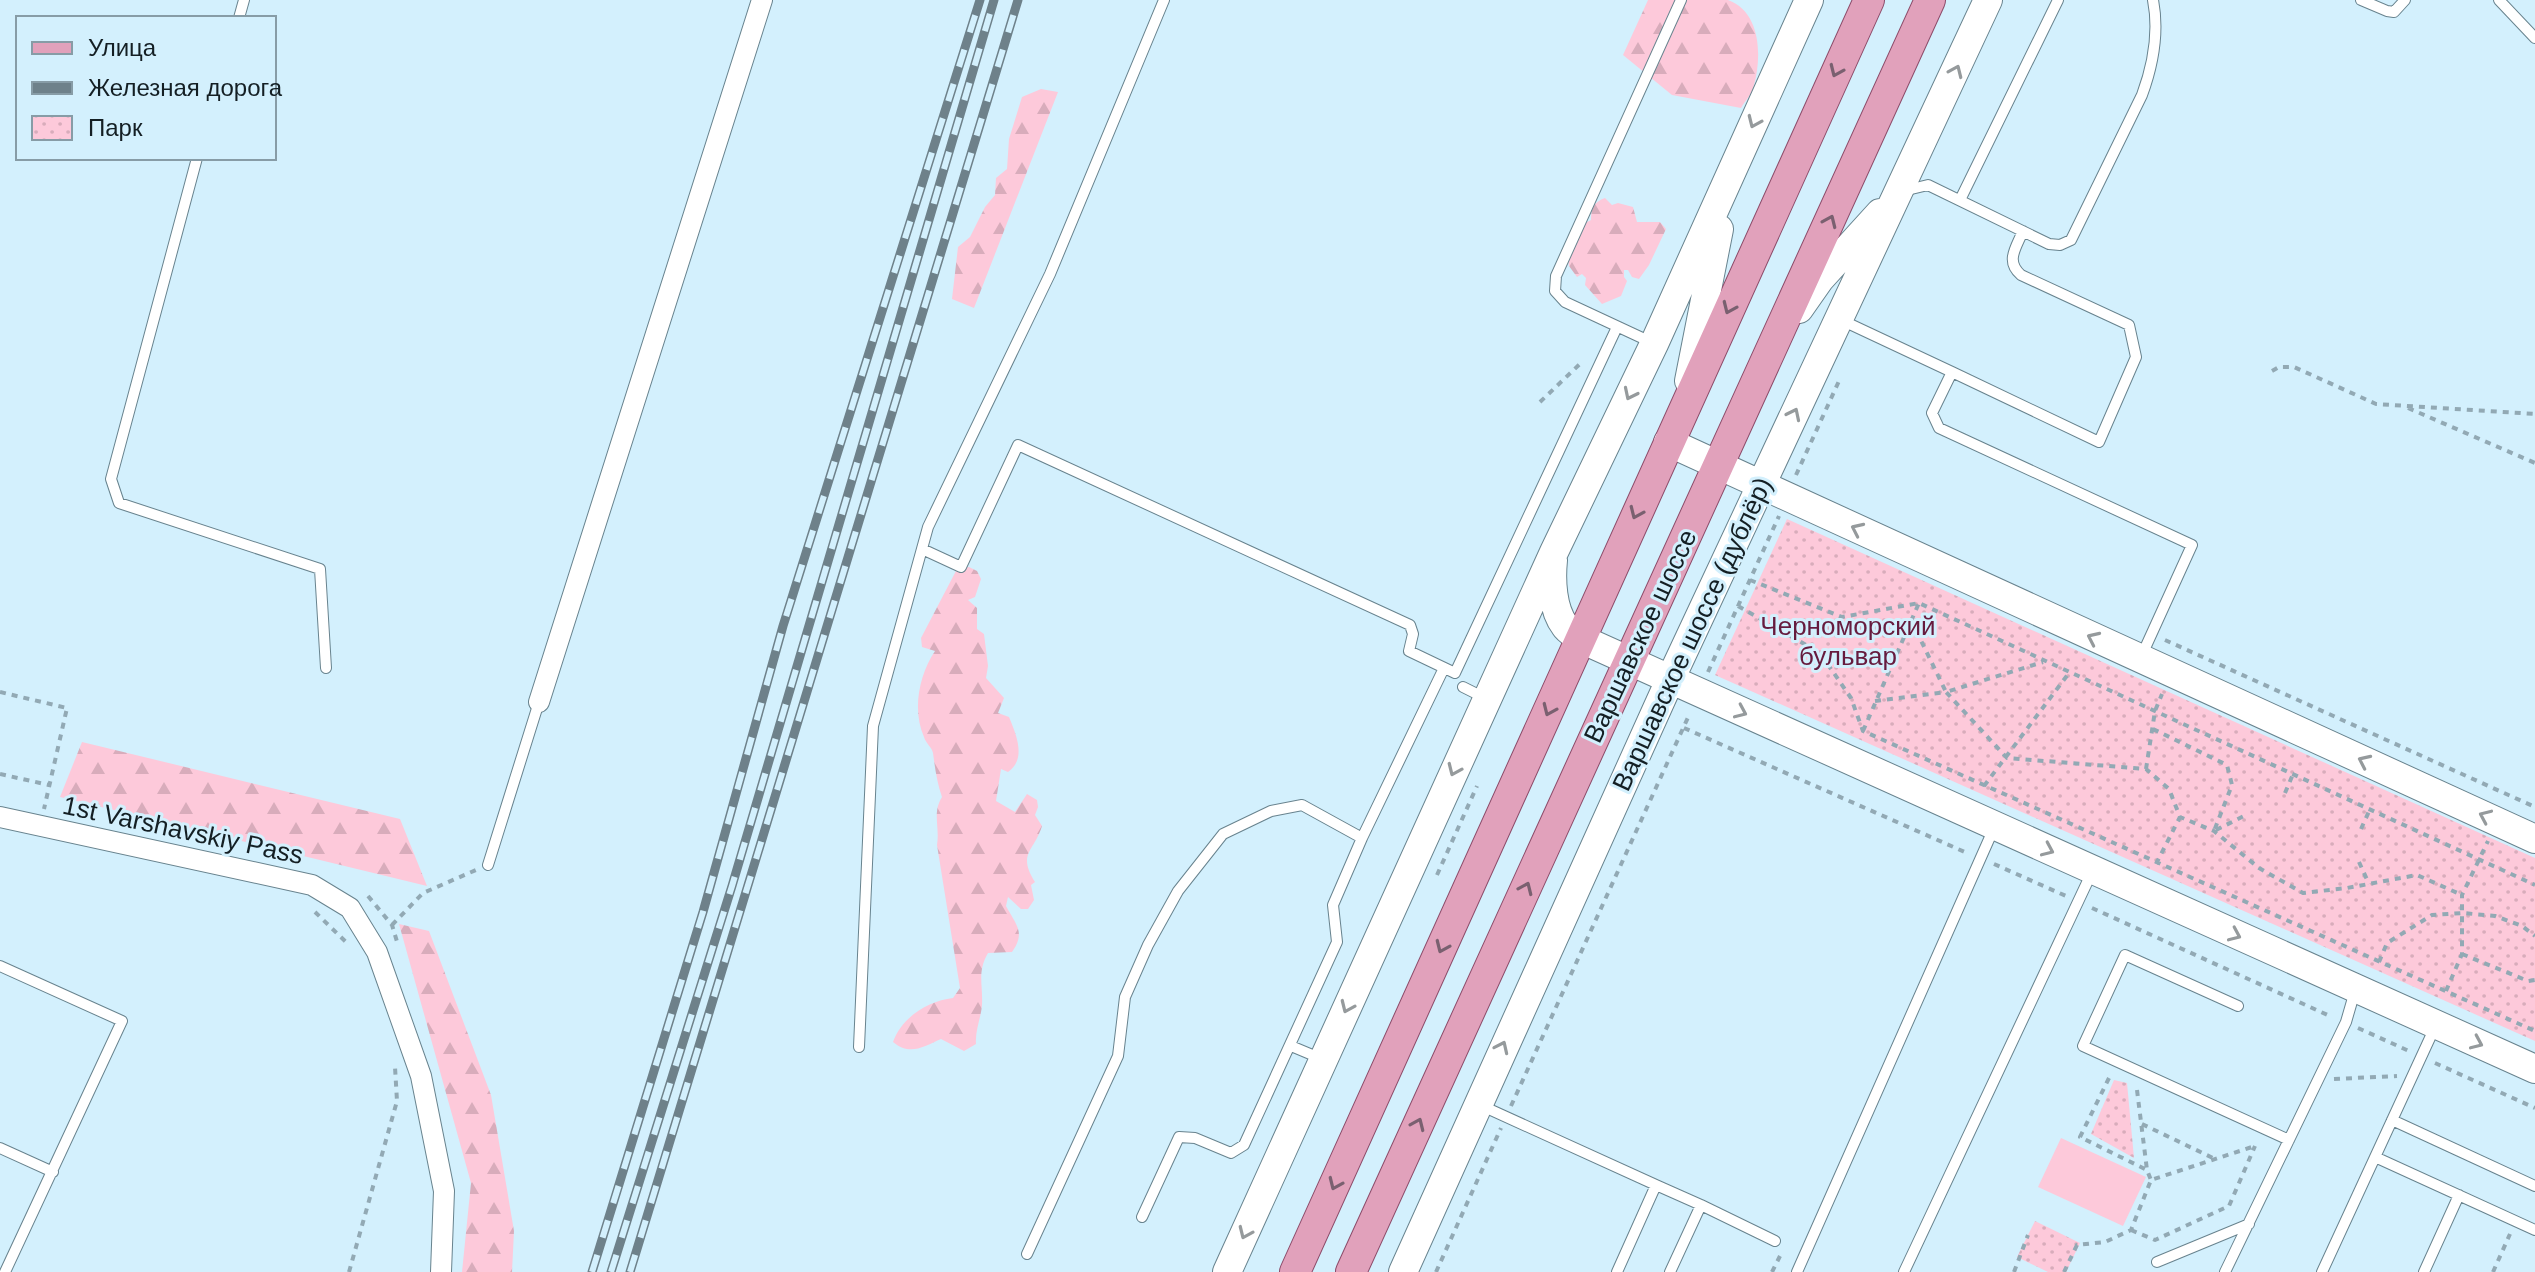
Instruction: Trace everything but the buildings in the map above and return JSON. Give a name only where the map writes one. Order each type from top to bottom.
[{"type":"main road","name":"Варшавское шоссе","points":[[1295,1272],[1869,0]]},
{"type":"main road","name":"Варшавское шоссе","points":[[1351,1272],[1930,0]]},
{"type":"street","points":[[539,702],[762,0]]},
{"type":"street","points":[[1227,1272],[1323,1060],[1475,693],[1554,552],[1654,344],[1809,0]]},
{"type":"street","name":"Варшавское шоссе (дублёр)","points":[[1403,1272],[1476,1104],[1670,680],[1988,0]]},
{"type":"street","points":[[1681,411],[1732,170]]},
{"type":"street","points":[[1774,343],[1820,279],[1900,192]]},
{"type":"street","points":[[1668,442],[2535,839]]},
{"type":"street","points":[[1554,552],[1551,578],[1556,605],[1565,626],[1581,639],[2535,1069]]},
{"type":"street","name":"1st Varshavskiy Pass","points":[[0,817],[312,885],[354,899]]},
{"type":"street","points":[[354,899],[377,952],[421,1076],[444,1191],[441,1272]]},
{"type":"lane","points":[[859,1047],[873,726],[928,527],[1050,274],[1164,0]]},
{"type":"lane","points":[[1654,344],[1616,330],[1565,302],[1555,291],[1556,276],[1681,0]]},
{"type":"lane","points":[[1960,200],[2058,0]]},
{"type":"lane","points":[[1900,192],[1928,185],[2049,244],[2060,245],[2071,240],[2142,95],[2151,69],[2156,17],[2153,0]]},
{"type":"lane","points":[[2361,0],[2394,12],[2405,0]]},
{"type":"lane","points":[[2499,0],[2535,38]]},
{"type":"lane","points":[[196,160],[111,479],[119,503],[320,569],[326,668]]},
{"type":"lane","points":[[1839,319],[2099,442],[2136,357],[2129,325],[2021,275],[2013,268],[2011,258],[2023,231]]},
{"type":"lane","points":[[922,549],[961,567],[1018,445],[1410,625],[1413,634],[1409,651],[1455,673],[1616,330]]},
{"type":"lane","points":[[1952,372],[1932,413],[1939,428],[2192,545],[2140,659]]},
{"type":"lane","points":[[1142,1217],[1179,1137],[1195,1138],[1231,1153],[1244,1145],[1337,942],[1333,905],[1444,668]]},
{"type":"lane","points":[[488,865],[539,702]]},
{"type":"lane","points":[[1027,1254],[1118,1056],[1125,997],[1148,945],[1178,891],[1223,834],[1271,811],[1302,805],[1362,838]]},
{"type":"lane","points":[[1797,1272],[1995,826]]},
{"type":"lane","points":[[1904,1272],[2092,870]]},
{"type":"lane","points":[[2238,1006],[2125,955],[2083,1046],[2289,1140]]},
{"type":"lane","points":[[0,966],[122,1021],[5,1272]]},
{"type":"lane","points":[[2225,1272],[2346,1022],[2355,989]]},
{"type":"lane","points":[[2322,1272],[2436,1025]]},
{"type":"lane","points":[[1291,1046],[1323,1060]]},
{"type":"lane","points":[[1476,1104],[1780,1243]]},
{"type":"lane","points":[[2392,1120],[2535,1186]]},
{"type":"lane","points":[[0,1148],[53,1172]]},
{"type":"lane","points":[[2375,1157],[2535,1230]]},
{"type":"lane","points":[[1617,1272],[1656,1185]]},
{"type":"lane","points":[[2424,1272],[2459,1195]]},
{"type":"lane","points":[[1670,1272],[1701,1205]]},
{"type":"lane","points":[[2157,1262],[2249,1224]]},
{"type":"path","points":[[1540,402],[1616,330]]},
{"type":"path","points":[[2272,371],[2279,367],[2294,367],[2376,404],[2535,414]]},
{"type":"path","points":[[2402,406],[2535,463]]},
{"type":"path","points":[[1436,1272],[1750,580],[1842,617],[1919,603],[2535,885]]},
{"type":"path","points":[[1863,731],[1919,603]]},
{"type":"path","points":[[1738,606],[1820,653],[1851,698],[1863,731],[2535,1031]]},
{"type":"path","points":[[1911,620],[1946,692],[2007,758],[2146,769],[2169,789],[2180,817],[2214,831],[2259,868],[2303,893],[2417,875],[2462,895]]},
{"type":"path","points":[[1875,701],[1946,692],[2045,662]]},
{"type":"path","points":[[1984,786],[2069,673]]},
{"type":"path","points":[[0,692],[67,708],[43,811]]},
{"type":"path","points":[[1684,728],[2333,1018],[2328,1030]]},
{"type":"path","points":[[2146,769],[2153,729],[2227,765],[2232,785],[2214,831]]},
{"type":"path","points":[[0,774],[49,785]]},
{"type":"path","points":[[2285,793],[2293,774]]},
{"type":"path","points":[[2361,829],[2370,809]]},
{"type":"path","points":[[2214,831],[2244,816]]},
{"type":"path","points":[[2446,991],[2462,954],[2462,895],[2499,823]]},
{"type":"path","points":[[2359,862],[2369,884]]},
{"type":"path","points":[[392,925],[423,893],[488,865]]},
{"type":"path","points":[[354,899],[368,896],[392,925],[400,954]]},
{"type":"path","points":[[314,912],[348,944]]},
{"type":"path","points":[[2379,962],[2387,943],[2432,915],[2463,913],[2495,916],[2522,926],[2535,936]]},
{"type":"path","points":[[2462,954],[2528,981],[2535,980]]},
{"type":"path","points":[[2346,1022],[2535,1108]]},
{"type":"path","points":[[349,1272],[397,1101],[395,1058]]},
{"type":"path","points":[[2319,1080],[2413,1075]]},
{"type":"path","points":[[2109,1078],[2080,1137],[2147,1170]]},
{"type":"path","points":[[2064,1272],[2077,1245],[2105,1242],[2131,1230],[2151,1180],[2147,1170],[2137,1090]]},
{"type":"path","points":[[2141,1123],[2215,1159]]},
{"type":"path","points":[[2131,1230],[2155,1240],[2229,1206],[2255,1146],[2151,1180]]},
{"type":"path","points":[[2493,1272],[2516,1222]]},
{"type":"path","points":[[2014,1272],[2028,1235]]},
{"type":"path","points":[[1772,1272],[1780,1243]]},
{"type":"green space","points":[[1648,0],[1728,0],[1747,14],[1756,36],[1758,61],[1751,94],[1741,108],[1672,95],[1623,55]]},
{"type":"green space","points":[[1041,89],[1058,92],[974,308],[952,299],[958,247],[970,237],[985,207],[995,195],[996,178],[1007,169],[1009,139],[1022,97]]},
{"type":"green space","points":[[1605,198],[1612,205],[1618,203],[1633,207],[1637,222],[1660,222],[1666,229],[1639,279],[1624,270],[1627,281],[1621,296],[1602,304],[1585,285],[1586,278],[1582,274],[1577,277],[1568,260],[1583,224],[1591,220],[1594,206]]},
{"type":"green space","name":"Черноморский бульвар","points":[[1787,519],[2535,858],[2535,1041],[1715,675]]},
{"type":"green space","points":[[969,567],[977,571],[981,579],[975,597],[968,600],[977,608],[977,629],[984,634],[988,666],[986,678],[1004,698],[998,713],[1009,717],[1019,753],[1014,767],[1008,772],[1001,769],[996,801],[1015,812],[1027,794],[1037,800],[1035,815],[1042,826],[1027,858],[1035,882],[1031,885],[1034,900],[1028,909],[1021,909],[1008,897],[1006,906],[1018,929],[1018,939],[1012,952],[988,953],[985,960],[976,1044],[964,1051],[941,1039],[922,1047],[905,1049],[893,1042],[909,1018],[925,1007],[953,998],[960,988],[937,845],[937,814],[942,797],[932,751],[920,727],[918,704],[921,682],[935,651],[922,647],[921,638],[957,569]]},
{"type":"green space","points":[[82,742],[400,819],[427,886],[60,797]]},
{"type":"green space","points":[[399,924],[429,931],[491,1095],[514,1231],[512,1272],[462,1272],[471,1183]]},
{"type":"green space","points":[[2114,1080],[2127,1083],[2134,1158],[2091,1134]]},
{"type":"green space","points":[[2061,1138],[2146,1177],[2123,1226],[2038,1187]]},
{"type":"green space","points":[[2035,1221],[2080,1243],[2066,1272],[2048,1272],[2017,1257]]},
{"type":"railway","points":[[592,1272],[703,912],[783,626],[980,0]]},
{"type":"railway","points":[[611,1272],[732,886],[994,0]]},
{"type":"railway","points":[[630,1272],[1018,0]]}]
